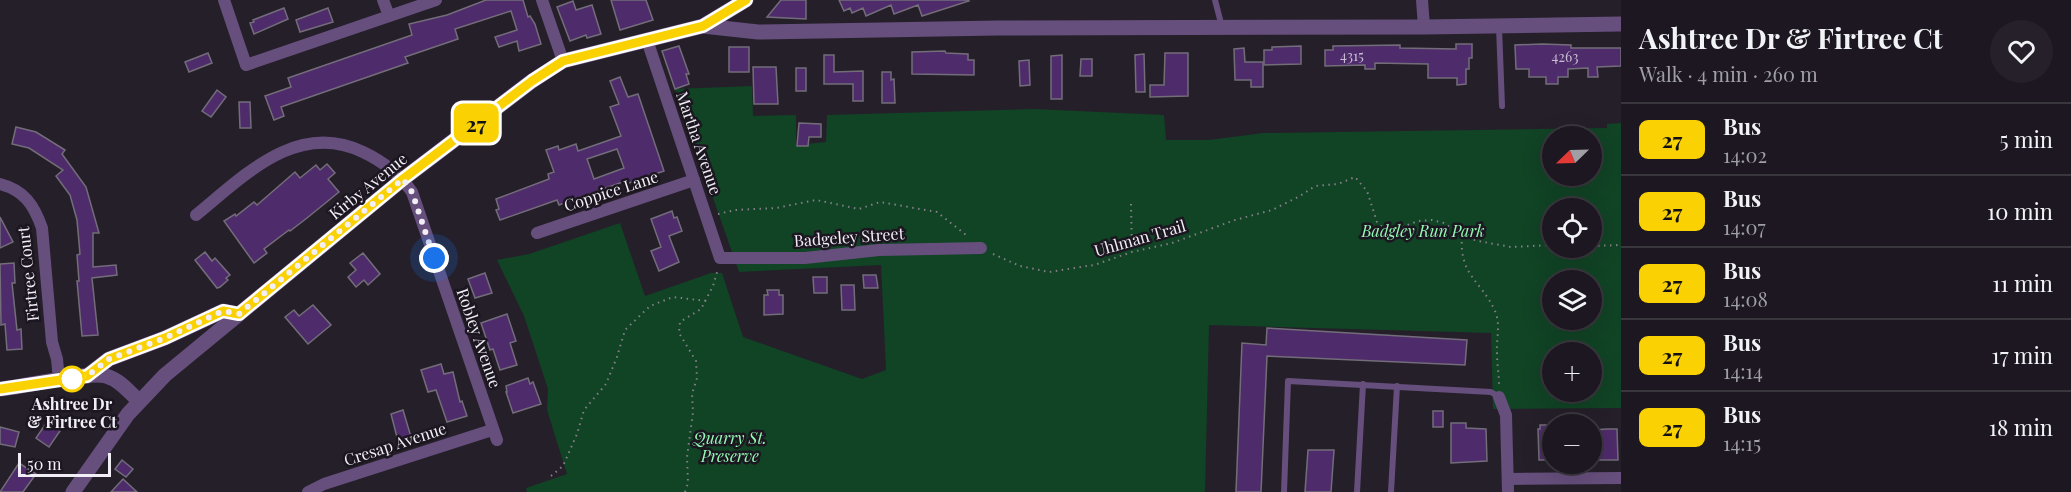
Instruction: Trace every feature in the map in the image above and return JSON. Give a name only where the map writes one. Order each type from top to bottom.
[{"type":"street","points":[[224,0],[246,65],[436,0]]},
{"type":"street","points":[[383,0],[389,16]]},
{"type":"street","points":[[542,0],[563,61]]},
{"type":"street","name":"Kirby Avenue","points":[[73,492],[139,401],[165,375],[403,179],[532,81],[563,61],[703,26],[746,0]]},
{"type":"street","points":[[1422,0],[1424,27]]},
{"type":"street","points":[[703,26],[758,32],[1621,24]]},
{"type":"street","name":"Martha Avenue","points":[[647,40],[720,258]]},
{"type":"street","points":[[196,215],[258,166],[279,153],[301,145],[326,141],[352,147],[373,156],[403,179]]},
{"type":"street","name":"Robley Avenue","points":[[403,179],[412,192],[494,435]]},
{"type":"street","name":"Coppice Lane","points":[[537,232],[694,180]]},
{"type":"street","name":"Firtree Court","points":[[0,184],[27,198],[42,228],[51,342],[57,359],[59,380]]},
{"type":"street","name":"Badgeley Street","points":[[720,258],[805,258],[879,250],[981,248]]},
{"type":"street","points":[[87,376],[109,359],[165,338],[223,311],[239,314]]},
{"type":"street","points":[[0,389],[87,376],[105,376],[119,382],[139,401]]},
{"type":"street","points":[[1499,397],[1506,415],[1508,492]]},
{"type":"street","name":"Cresap Avenue","points":[[308,492],[324,484],[494,435]]},
{"type":"street","points":[[1508,479],[1621,478]]},
{"type":"lane","points":[[1215,0],[1222,27]]},
{"type":"lane","points":[[1499,26],[1502,106]]},
{"type":"lane","points":[[1284,492],[1288,381],[1491,392],[1499,397]]},
{"type":"lane","points":[[1357,492],[1363,384]]},
{"type":"lane","points":[[1391,492],[1396,386]]},
{"type":"path","name":"Uhlman Trail","points":[[707,219],[721,212],[776,208],[816,200],[850,209],[859,209],[880,202],[937,212],[956,225],[981,248],[1020,266],[1049,272],[1094,265],[1132,252],[1172,243],[1234,220],[1272,210],[1315,186],[1338,184],[1355,177],[1367,191],[1377,222],[1383,229],[1392,231],[1418,221],[1432,220],[1444,223],[1462,236],[1478,241],[1511,247],[1542,245]]},
{"type":"path","points":[[1131,204],[1132,252]]},
{"type":"path","points":[[1462,236],[1461,250],[1464,265],[1488,300],[1498,320],[1496,350],[1499,397]]},
{"type":"path","points":[[1602,246],[1621,245]]},
{"type":"path","points":[[685,492],[688,483],[687,457],[693,412],[692,394],[697,378],[696,361],[679,333],[680,322],[701,309],[706,301],[720,258]]},
{"type":"path","points":[[551,476],[563,466],[578,434],[584,410],[606,384],[625,330],[650,306],[672,297],[706,301]]},
{"type":"green space","points":[[752,86],[753,116],[796,115],[796,145],[826,142],[827,115],[1035,109],[1164,115],[1166,140],[1209,140],[1263,133],[1542,129],[1542,186],[1602,186],[1602,128],[1607,128],[1607,124],[1621,123],[1621,408],[1493,409],[1491,333],[1209,325],[1205,492],[527,492],[526,488],[567,474],[547,410],[548,389],[524,316],[497,260],[529,254],[620,223],[645,296],[711,273],[722,273],[743,337],[862,379],[886,370],[881,265],[739,272],[675,89]]},
{"type":"building","points":[[486,0],[523,0],[528,17],[530,16],[535,24],[541,44],[519,51],[517,41],[499,47],[495,37],[517,30],[511,11],[455,29],[458,39],[405,57],[408,63],[281,107],[284,116],[274,120],[265,96],[291,87],[288,78],[412,35],[409,24],[447,15]]},
{"type":"building","points":[[611,0],[646,0],[653,20],[620,30]]},
{"type":"building","points":[[781,0],[806,0],[806,19],[767,17]]},
{"type":"building","points":[[839,0],[969,1],[922,16],[918,5],[894,14],[891,5],[866,16],[863,8],[852,13],[850,8],[844,11]]},
{"type":"building","points":[[573,1],[576,10],[592,5],[601,34],[587,38],[586,35],[570,41],[557,7]]},
{"type":"building","points":[[284,8],[288,19],[254,34],[250,23],[254,22],[253,20]]},
{"type":"building","points":[[328,8],[333,22],[300,32],[296,20]]},
{"type":"building","points":[[1456,44],[1472,44],[1472,58],[1469,58],[1469,69],[1466,69],[1466,84],[1457,85],[1457,78],[1428,78],[1428,64],[1375,63],[1375,69],[1365,69],[1365,65],[1325,66],[1325,50],[1333,50],[1333,46],[1400,45],[1400,48],[1456,49]]},
{"type":"building","points":[[1515,45],[1571,45],[1571,48],[1621,48],[1621,66],[1597,67],[1598,77],[1588,77],[1588,68],[1568,69],[1568,77],[1558,77],[1558,84],[1546,84],[1546,77],[1529,77],[1529,69],[1516,69]]},
{"type":"building","points":[[679,46],[689,74],[686,74],[689,84],[675,89],[662,51]]},
{"type":"building","points":[[1301,46],[1301,64],[1264,65],[1264,50],[1272,50],[1272,47]]},
{"type":"building","points":[[729,47],[749,47],[749,72],[729,72]]},
{"type":"building","points":[[1244,48],[1245,62],[1263,62],[1263,87],[1251,87],[1251,80],[1235,80],[1234,49]]},
{"type":"building","points":[[945,51],[946,53],[968,54],[968,60],[974,60],[974,75],[912,74],[912,52]]},
{"type":"building","points":[[208,53],[212,63],[189,72],[185,62]]},
{"type":"building","points":[[1165,53],[1188,53],[1188,96],[1150,97],[1150,85],[1164,85]]},
{"type":"building","points":[[1144,54],[1145,92],[1136,92],[1135,55]]},
{"type":"building","points":[[824,55],[834,55],[834,72],[863,71],[863,101],[853,101],[853,84],[824,84]]},
{"type":"building","points":[[1062,55],[1062,99],[1051,99],[1051,56]]},
{"type":"building","points":[[1081,59],[1092,59],[1092,76],[1080,76]]},
{"type":"building","points":[[1029,60],[1030,85],[1020,86],[1019,61]]},
{"type":"building","points":[[753,67],[776,67],[778,104],[754,104]]},
{"type":"building","points":[[796,68],[806,68],[806,91],[796,91]]},
{"type":"building","points":[[882,72],[891,72],[891,80],[894,79],[895,103],[882,103]]},
{"type":"building","points":[[620,77],[628,97],[638,94],[664,171],[629,183],[628,180],[559,205],[557,200],[500,220],[496,210],[499,209],[496,199],[549,179],[548,174],[554,172],[546,150],[558,146],[559,150],[576,144],[578,151],[621,136],[610,107],[619,104],[610,81]],"holes":[[[617,149],[624,168],[594,179],[587,159]]]},
{"type":"building","points":[[217,90],[226,97],[211,117],[202,111]]},
{"type":"building","points":[[239,102],[250,102],[251,128],[240,128]]},
{"type":"building","points":[[799,123],[821,124],[821,137],[809,137],[808,146],[797,146]]},
{"type":"building","points":[[16,127],[36,132],[65,150],[62,154],[86,187],[99,233],[93,233],[93,267],[116,265],[117,275],[92,278],[98,335],[82,336],[77,281],[79,281],[77,255],[80,254],[77,220],[70,195],[56,176],[63,170],[29,148],[12,144]]},
{"type":"building","points":[[327,164],[335,173],[328,179],[339,192],[264,249],[267,253],[254,263],[224,221],[235,214],[236,216],[254,202],[257,205],[295,172],[300,178],[316,165],[320,170]]},
{"type":"building","points":[[672,211],[682,231],[669,236],[679,262],[659,271],[651,251],[661,247],[651,219]]},
{"type":"building","points":[[0,217],[13,242],[0,248]]},
{"type":"building","points":[[205,252],[212,261],[215,258],[230,275],[220,287],[217,288],[195,260]]},
{"type":"building","points":[[363,253],[380,274],[368,285],[364,280],[356,287],[348,277],[356,270],[350,263]]},
{"type":"building","points":[[14,263],[15,283],[12,283],[17,330],[21,329],[22,349],[7,350],[5,324],[1,325],[0,264]]},
{"type":"building","points":[[485,273],[492,293],[475,298],[468,279]]},
{"type":"building","points":[[863,275],[876,275],[878,288],[864,288]]},
{"type":"building","points":[[813,277],[827,277],[827,293],[814,293]]},
{"type":"building","points":[[841,285],[854,285],[855,310],[842,310]]},
{"type":"building","points":[[767,290],[779,290],[779,295],[783,295],[783,314],[764,315],[764,295],[768,295]]},
{"type":"building","points":[[313,305],[331,325],[308,344],[285,317],[294,310],[299,316]]},
{"type":"building","points":[[507,314],[516,341],[510,343],[517,365],[500,370],[481,323]]},
{"type":"building","points":[[1267,328],[1467,340],[1465,365],[1267,356],[1261,492],[1236,492],[1242,343],[1266,345]]},
{"type":"building","points":[[441,364],[444,374],[453,372],[460,402],[462,401],[467,416],[447,422],[436,390],[428,392],[421,370]]},
{"type":"building","points":[[528,378],[530,384],[533,382],[541,404],[513,413],[506,386]]},
{"type":"building","points":[[403,410],[411,437],[398,441],[391,414]]},
{"type":"building","points":[[1433,411],[1443,411],[1443,427],[1433,427]]},
{"type":"building","points":[[47,422],[60,431],[49,447],[36,438]]},
{"type":"building","points":[[1451,423],[1466,423],[1466,428],[1486,429],[1487,461],[1451,463]]},
{"type":"building","points":[[1542,425],[1542,460],[1539,460],[1538,429]]},
{"type":"building","points":[[0,427],[19,432],[15,447],[0,444]]},
{"type":"building","points":[[1617,429],[1618,460],[1602,460],[1602,430]]},
{"type":"building","points":[[1308,450],[1334,450],[1331,492],[1305,492]]},
{"type":"building","points":[[122,460],[133,469],[126,477],[115,469]]},
{"type":"building","points":[[19,463],[36,474],[23,492],[0,492]]},
{"type":"building","points":[[123,479],[137,492],[111,492]]},
{"type":"bus line","name":"27","points":[[0,389],[87,376],[109,359],[165,338],[223,311],[239,314],[403,179],[532,81],[563,61],[703,26],[746,0]]},
{"type":"place","name":"Ashtree Dr & Firtree Ct","points":[[72,379]]},
{"type":"route","points":[[72,379],[87,376],[109,359],[165,338],[223,311],[239,314],[403,179],[412,192],[434,258]]},
{"type":"park label","name":"Badgley Run Park","points":[[1423,231]]},
{"type":"park label","name":"Quarry St. Preserve","points":[[730,447]]}]
